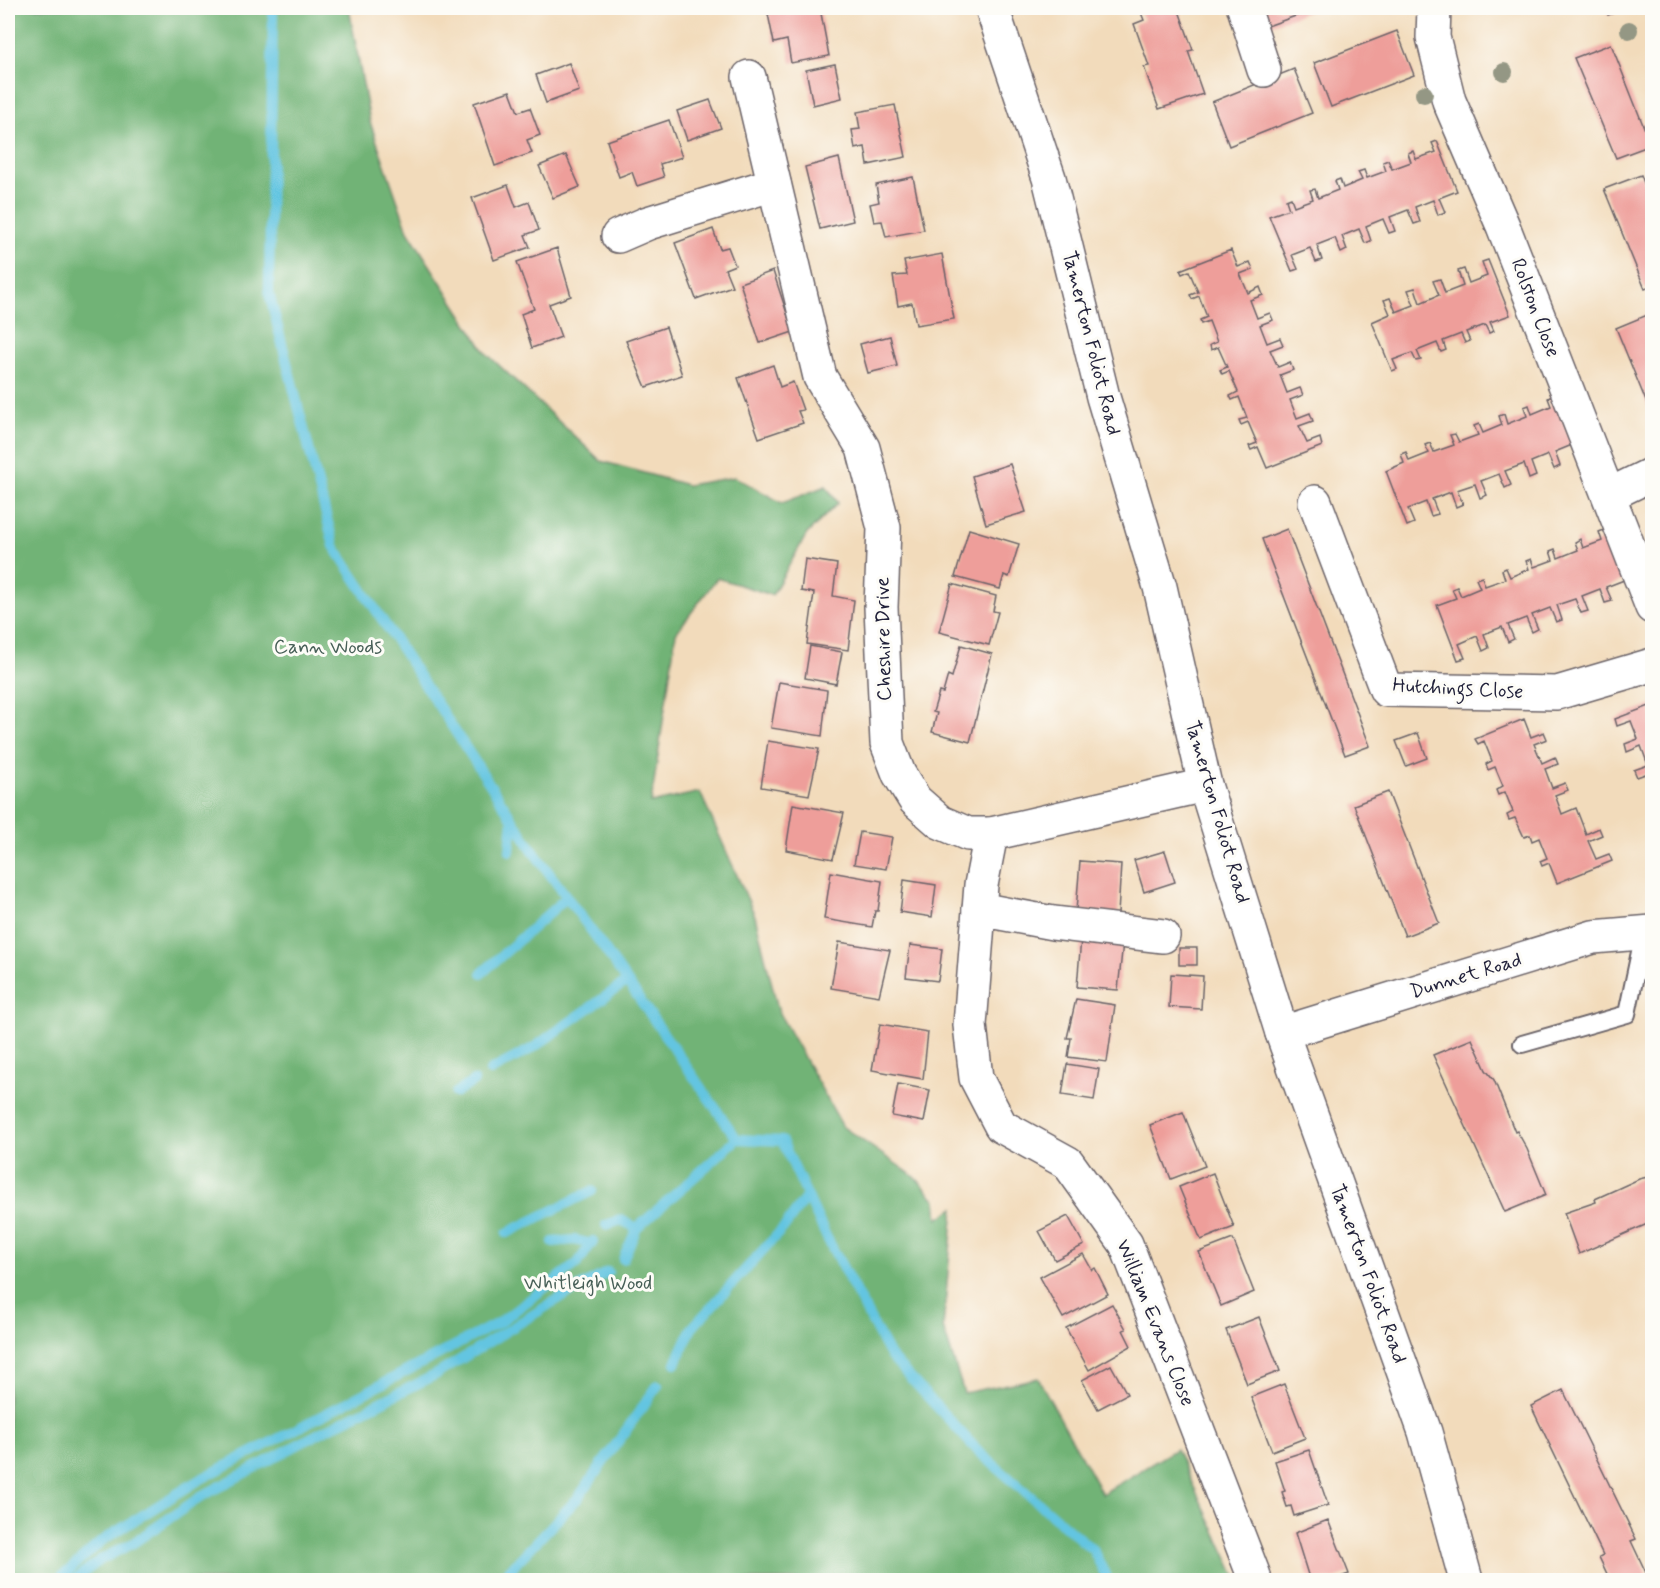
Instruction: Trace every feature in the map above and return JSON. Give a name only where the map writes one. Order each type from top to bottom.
[{"type":"street","name":"Tamerton Foliot Road","points":[[992,8],[1049,178],[1103,398],[1160,587],[1205,784],[1282,1033],[1425,1432],[1466,1578]]},
{"type":"street","points":[[1244,8],[1264,70]]},
{"type":"street","name":"Rolston Close","points":[[1434,8],[1433,37],[1449,101],[1503,226],[1653,606]]},
{"type":"street","name":"Cheshire Drive","points":[[749,77],[820,377],[863,448],[884,528],[882,607],[887,743],[899,774],[915,800],[940,822],[968,834],[991,834],[1205,784]]},
{"type":"street","points":[[618,236],[648,223],[774,184]]},
{"type":"street","points":[[1609,495],[1653,474]]},
{"type":"street","name":"Hutchings Close","points":[[1315,502],[1386,690],[1557,693],[1653,665]]},
{"type":"street","name":"William Evans Close","points":[[991,834],[979,909],[970,1025],[976,1078],[1001,1126],[1068,1163],[1126,1244],[1254,1576]]},
{"type":"street","points":[[979,909],[1053,923],[1163,936]]},
{"type":"street","name":"Dunnet Road","points":[[1282,1033],[1593,937],[1648,932]]},
{"type":"lane","points":[[1522,1044],[1627,1014],[1648,932]]},
{"type":"green space","points":[[8,8],[349,8],[370,122],[408,231],[486,353],[601,461],[687,485],[735,477],[782,503],[826,486],[838,503],[807,534],[772,595],[717,578],[676,633],[651,803],[700,792],[755,916],[779,1013],[843,1127],[915,1177],[936,1200],[938,1219],[954,1208],[943,1327],[964,1393],[1038,1378],[1102,1494],[1176,1449],[1238,1580],[8,1580]]},
{"type":"building","points":[[782,8],[820,8],[829,56],[791,63],[787,40],[774,43],[768,14],[782,11]]},
{"type":"building","points":[[1139,8],[1178,8],[1193,50],[1188,51],[1203,94],[1159,109],[1144,67],[1149,66],[1134,24],[1144,20]]},
{"type":"building","points":[[1254,8],[1318,8],[1262,28]]},
{"type":"building","points":[[1605,8],[1627,8],[1608,15]]},
{"type":"building","points":[[1397,31],[1414,75],[1331,107],[1314,63]]},
{"type":"building","points":[[1611,44],[1651,145],[1616,158],[1574,58]]},
{"type":"building","points":[[569,63],[579,91],[546,103],[536,75]]},
{"type":"building","points":[[835,64],[842,98],[813,105],[806,70]]},
{"type":"building","points":[[1294,69],[1312,113],[1229,146],[1212,102]]},
{"type":"building","points":[[510,91],[518,112],[530,108],[540,135],[527,140],[532,153],[495,166],[474,103]]},
{"type":"building","points":[[710,100],[721,128],[687,140],[677,111]]},
{"type":"building","points":[[895,105],[906,157],[868,165],[865,147],[855,149],[852,130],[860,129],[857,112]]},
{"type":"building","points":[[669,120],[682,157],[660,164],[664,177],[637,186],[632,172],[619,177],[607,141]]},
{"type":"building","points":[[1437,141],[1457,191],[1439,198],[1445,212],[1438,215],[1433,200],[1415,207],[1420,222],[1414,224],[1408,210],[1390,217],[1395,231],[1389,233],[1383,219],[1366,226],[1371,241],[1365,243],[1359,229],[1342,236],[1347,250],[1341,253],[1335,238],[1317,245],[1322,260],[1316,262],[1310,248],[1292,255],[1298,269],[1292,271],[1269,216],[1289,209],[1286,200],[1291,198],[1294,206],[1313,199],[1310,190],[1315,189],[1318,198],[1338,190],[1335,181],[1340,179],[1343,188],[1362,180],[1358,172],[1364,170],[1367,178],[1386,171],[1383,162],[1388,160],[1392,169],[1411,162],[1408,153],[1413,151],[1416,159],[1436,152],[1432,143]]},
{"type":"building","points":[[566,155],[580,187],[553,198],[539,166]]},
{"type":"building","points":[[839,158],[853,221],[820,229],[805,167]]},
{"type":"building","points":[[1641,175],[1652,204],[1652,286],[1645,289],[1604,189]]},
{"type":"building","points":[[913,177],[924,230],[886,237],[882,221],[874,222],[870,204],[879,202],[876,185]]},
{"type":"building","points":[[508,185],[516,207],[529,202],[539,230],[525,235],[530,247],[494,260],[472,198]]},
{"type":"building","points":[[713,229],[720,249],[728,247],[735,265],[725,269],[732,286],[696,299],[675,243]]},
{"type":"building","points":[[557,248],[571,296],[549,304],[561,337],[532,348],[521,314],[534,309],[517,262]]},
{"type":"building","points":[[1231,250],[1238,267],[1250,262],[1253,269],[1240,274],[1248,293],[1260,287],[1263,295],[1250,300],[1257,318],[1270,313],[1273,320],[1260,325],[1267,343],[1280,338],[1283,345],[1270,350],[1278,367],[1290,362],[1293,370],[1280,375],[1287,393],[1300,388],[1303,395],[1290,400],[1297,418],[1310,413],[1313,421],[1299,426],[1307,443],[1320,438],[1322,446],[1267,468],[1258,447],[1251,450],[1249,446],[1257,443],[1248,422],[1241,425],[1239,420],[1247,418],[1239,397],[1232,400],[1230,396],[1238,392],[1229,371],[1222,374],[1220,370],[1227,367],[1218,347],[1211,350],[1210,345],[1217,342],[1209,321],[1201,324],[1200,320],[1207,317],[1199,296],[1192,299],[1190,295],[1198,292],[1189,271],[1182,274],[1180,270]]},
{"type":"building","points":[[942,254],[954,319],[916,325],[912,303],[898,306],[893,276],[907,275],[904,261]]},
{"type":"building","points":[[1488,260],[1510,315],[1490,322],[1494,331],[1489,333],[1485,325],[1466,332],[1470,341],[1465,343],[1461,334],[1443,341],[1446,350],[1441,352],[1437,343],[1417,351],[1421,360],[1416,361],[1412,353],[1393,360],[1397,369],[1392,371],[1372,322],[1390,314],[1384,300],[1390,298],[1396,312],[1414,305],[1408,290],[1415,288],[1420,303],[1439,295],[1433,281],[1440,279],[1445,293],[1463,286],[1458,271],[1464,269],[1469,283],[1487,276],[1482,262]]},
{"type":"building","points":[[773,271],[793,332],[760,343],[740,283]]},
{"type":"building","points":[[1652,313],[1652,416],[1616,328]]},
{"type":"building","points":[[666,327],[682,375],[646,387],[626,341]]},
{"type":"building","points":[[890,336],[897,366],[868,373],[860,344]]},
{"type":"building","points":[[773,365],[780,387],[793,382],[803,410],[798,411],[803,423],[759,438],[738,378]]},
{"type":"building","points":[[1553,395],[1572,445],[1555,452],[1560,466],[1554,469],[1548,455],[1531,462],[1536,476],[1529,479],[1524,464],[1505,471],[1511,485],[1505,488],[1499,474],[1481,481],[1487,495],[1480,498],[1475,484],[1457,490],[1463,504],[1456,507],[1451,492],[1432,499],[1438,514],[1431,516],[1426,502],[1408,509],[1414,523],[1407,526],[1386,471],[1404,463],[1401,454],[1406,452],[1409,461],[1429,453],[1425,445],[1430,443],[1434,452],[1454,445],[1450,435],[1455,434],[1459,442],[1478,435],[1474,426],[1479,424],[1483,433],[1502,425],[1499,416],[1504,414],[1507,424],[1527,416],[1524,407],[1529,405],[1532,414],[1551,406],[1548,398]]},
{"type":"building","points":[[1010,464],[1026,512],[986,524],[972,476]]},
{"type":"building","points":[[969,529],[1019,544],[1009,577],[1004,575],[1000,589],[955,577]]},
{"type":"building","points":[[1287,529],[1370,746],[1345,755],[1262,539]]},
{"type":"building","points":[[1604,530],[1624,580],[1606,587],[1612,601],[1605,603],[1600,589],[1582,596],[1588,611],[1581,613],[1575,599],[1557,605],[1562,620],[1556,622],[1550,608],[1532,615],[1538,629],[1532,632],[1526,618],[1508,625],[1514,639],[1508,642],[1502,627],[1484,634],[1489,648],[1483,651],[1477,636],[1459,644],[1465,658],[1458,660],[1437,605],[1456,598],[1452,589],[1457,587],[1461,596],[1480,588],[1476,579],[1482,577],[1485,586],[1505,579],[1502,570],[1506,568],[1510,577],[1529,569],[1526,561],[1531,559],[1534,567],[1553,560],[1550,551],[1555,549],[1558,558],[1578,550],[1575,542],[1580,539],[1583,548],[1602,541],[1599,532]]},
{"type":"building","points":[[805,559],[837,564],[833,596],[854,600],[848,650],[807,644],[814,593],[801,591]]},
{"type":"building","points":[[952,584],[996,596],[993,611],[998,612],[989,645],[939,632]]},
{"type":"building","points":[[961,645],[992,654],[970,742],[932,732],[937,713],[933,712],[939,692],[943,693],[948,675],[952,677]]},
{"type":"building","points":[[810,646],[842,652],[836,684],[805,678]]},
{"type":"building","points":[[779,682],[827,690],[822,736],[771,728]]},
{"type":"building","points":[[1652,705],[1652,777],[1651,772],[1637,777],[1634,770],[1648,765],[1641,746],[1627,752],[1625,744],[1638,739],[1631,721],[1617,726],[1615,719]]},
{"type":"building","points":[[1524,719],[1531,737],[1544,732],[1547,739],[1534,744],[1542,763],[1555,757],[1558,764],[1545,769],[1552,788],[1565,783],[1568,790],[1555,795],[1562,814],[1576,808],[1586,834],[1599,828],[1602,835],[1588,841],[1596,859],[1609,854],[1612,861],[1557,883],[1549,863],[1542,866],[1540,861],[1547,858],[1539,838],[1532,841],[1530,835],[1524,837],[1515,818],[1509,820],[1507,815],[1513,812],[1505,792],[1498,795],[1496,790],[1503,786],[1495,767],[1488,770],[1486,764],[1492,761],[1484,741],[1478,744],[1475,739]]},
{"type":"building","points":[[1418,733],[1427,758],[1406,766],[1396,741]]},
{"type":"building","points":[[768,741],[819,749],[809,795],[761,787]]},
{"type":"building","points":[[1388,792],[1439,923],[1405,936],[1354,805]]},
{"type":"building","points":[[793,804],[844,813],[833,859],[786,850]]},
{"type":"building","points":[[860,832],[892,837],[886,869],[854,864]]},
{"type":"building","points":[[1165,851],[1175,882],[1144,892],[1134,860]]},
{"type":"building","points":[[1080,861],[1121,864],[1118,914],[1076,911]]},
{"type":"building","points":[[831,872],[882,881],[878,911],[875,911],[872,927],[824,919]]},
{"type":"building","points":[[904,880],[936,885],[932,917],[900,912]]},
{"type":"building","points":[[1081,938],[1123,942],[1118,990],[1077,987]]},
{"type":"building","points":[[839,942],[890,950],[879,996],[831,988]]},
{"type":"building","points":[[910,945],[942,949],[938,981],[906,977]]},
{"type":"building","points":[[1179,948],[1197,948],[1197,965],[1179,965]]},
{"type":"building","points":[[1171,974],[1203,976],[1201,1009],[1169,1007]]},
{"type":"building","points":[[1076,999],[1115,1005],[1107,1062],[1068,1057],[1071,1038],[1067,1038]]},
{"type":"building","points":[[880,1024],[928,1032],[923,1079],[872,1070]]},
{"type":"building","points":[[1472,1039],[1486,1070],[1494,1080],[1515,1132],[1517,1131],[1527,1149],[1546,1195],[1505,1212],[1433,1055]]},
{"type":"building","points":[[1067,1064],[1099,1069],[1094,1100],[1062,1095]]},
{"type":"building","points":[[898,1084],[930,1090],[924,1122],[892,1116]]},
{"type":"building","points":[[1183,1112],[1205,1166],[1171,1179],[1150,1125]]},
{"type":"building","points":[[1213,1173],[1234,1227],[1201,1240],[1179,1187]]},
{"type":"building","points":[[1652,1176],[1652,1222],[1579,1254],[1564,1213],[1596,1202],[1595,1199],[1639,1179]]},
{"type":"building","points":[[1068,1216],[1084,1245],[1055,1260],[1039,1231]]},
{"type":"building","points":[[1233,1239],[1254,1292],[1221,1306],[1199,1252]]},
{"type":"building","points":[[1083,1254],[1092,1270],[1095,1268],[1108,1294],[1063,1318],[1040,1277]]},
{"type":"building","points":[[1112,1304],[1126,1329],[1123,1330],[1131,1346],[1089,1370],[1066,1328]]},
{"type":"building","points":[[1259,1317],[1280,1371],[1247,1384],[1226,1330]]},
{"type":"building","points":[[1111,1365],[1127,1394],[1098,1409],[1082,1380]]},
{"type":"building","points":[[1284,1384],[1305,1438],[1272,1451],[1251,1397]]},
{"type":"building","points":[[1563,1390],[1636,1539],[1631,1541],[1649,1579],[1610,1580],[1599,1557],[1603,1555],[1531,1406]]},
{"type":"building","points":[[1309,1450],[1328,1505],[1294,1516],[1291,1506],[1287,1507],[1282,1492],[1285,1491],[1275,1461]]},
{"type":"building","points":[[1328,1520],[1349,1574],[1332,1580],[1313,1580],[1312,1577],[1309,1578],[1295,1533]]},
{"type":"waterway","points":[[273,8],[269,293],[334,546],[536,855],[737,1139],[782,1141],[826,1236],[890,1356],[979,1452],[1093,1550],[1108,1580]]},
{"type":"waterway","points":[[510,851],[513,820]]},
{"type":"waterway","points":[[482,973],[567,897]]},
{"type":"waterway","points":[[490,1071],[533,1048],[626,982]]},
{"type":"waterway","points":[[456,1093],[474,1081]]},
{"type":"waterway","points":[[623,1259],[637,1228],[737,1139]]},
{"type":"waterway","points":[[507,1233],[592,1191]]},
{"type":"waterway","points":[[676,1363],[692,1328],[786,1225],[807,1196]]},
{"type":"waterway","points":[[606,1225],[621,1220],[637,1228]]},
{"type":"waterway","points":[[553,1242],[574,1240],[592,1244]]},
{"type":"waterway","points":[[58,1580],[103,1540],[199,1480],[500,1322],[578,1263],[593,1241]]},
{"type":"waterway","points":[[74,1580],[100,1560],[133,1543],[202,1496],[327,1429],[437,1374],[560,1298],[608,1272]]},
{"type":"waterway","points":[[500,1580],[578,1498],[658,1385]]},
{"type":"park label","name":"Cann Woods","points":[[328,647]]},
{"type":"park label","name":"Whitleigh Wood","points":[[588,1283]]}]
